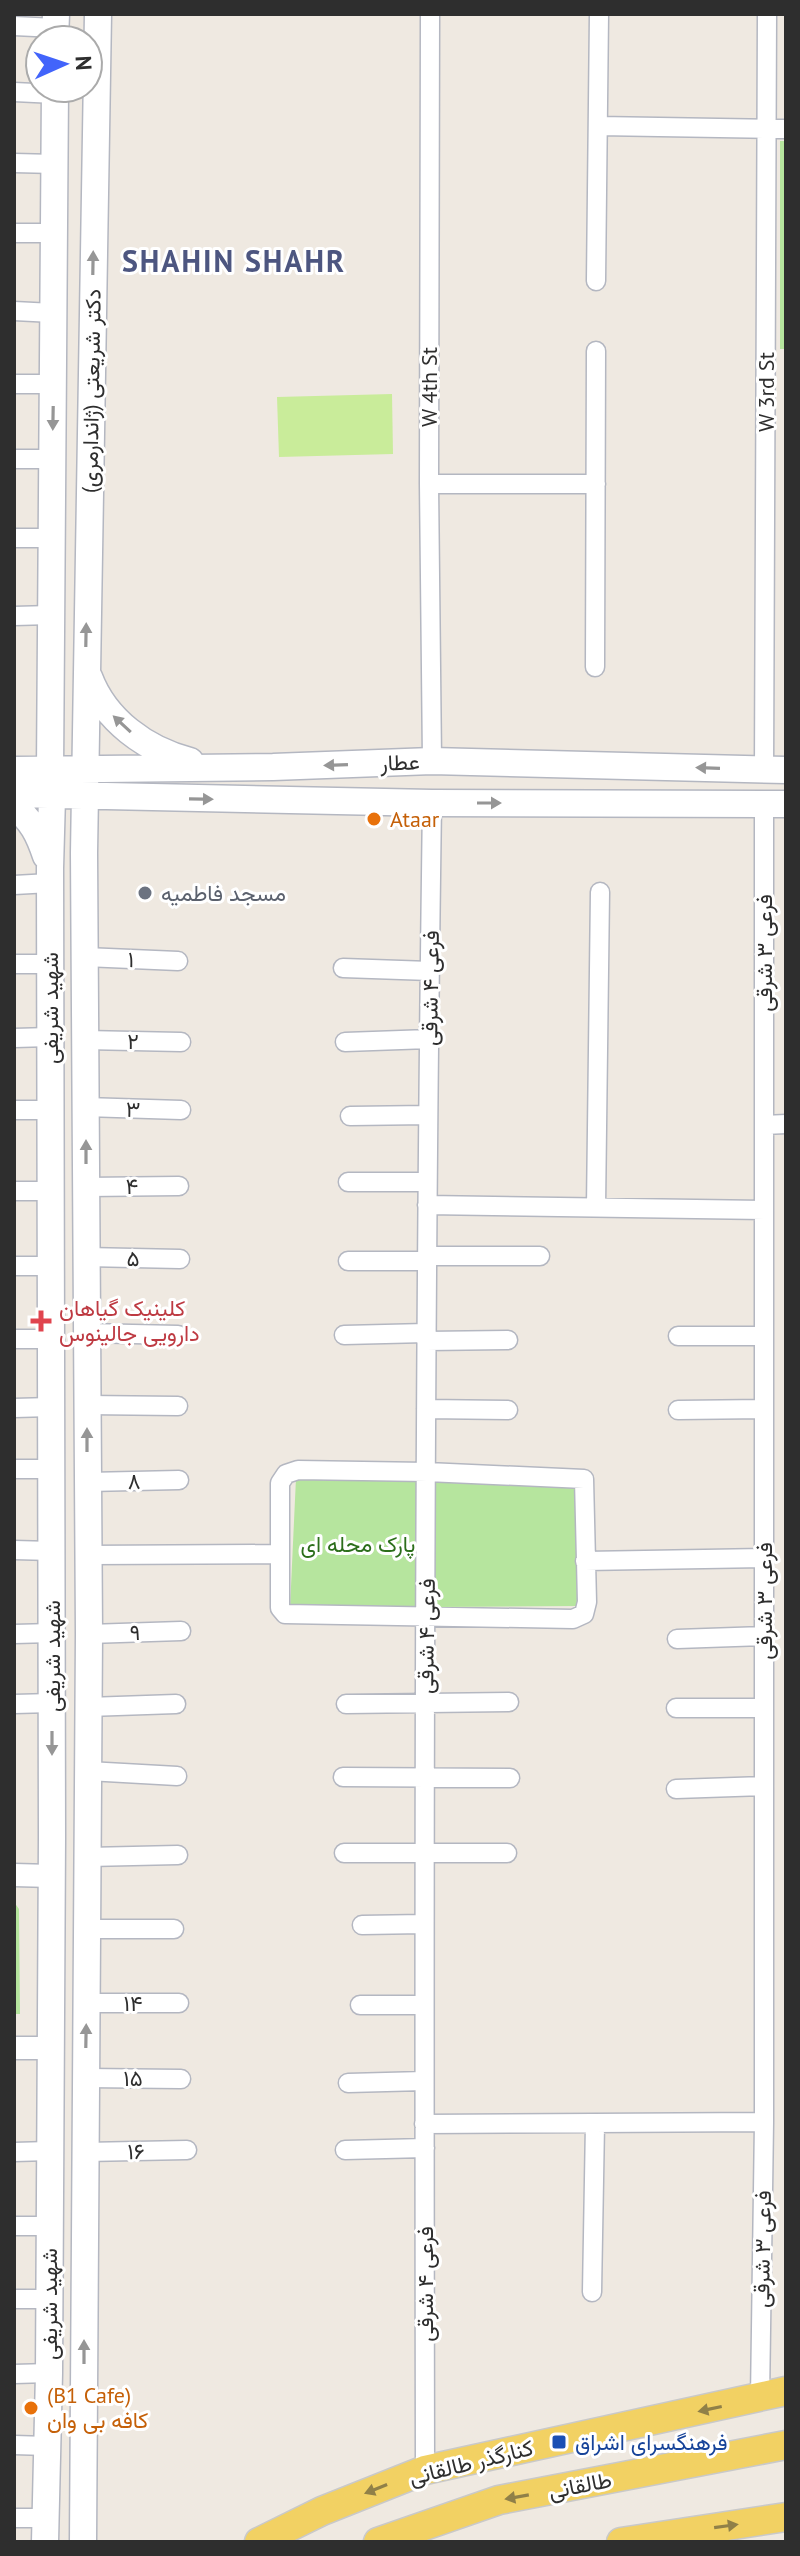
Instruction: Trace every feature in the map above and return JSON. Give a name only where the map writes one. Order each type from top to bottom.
[{"type":"main road","name":"دکتر شریعتی (ژاندارمری)","points":[[86,796],[98,14]]},
{"type":"main road","name":"دکتر شریعتی (ژاندارمری)","points":[[51,784],[55,104]]},
{"type":"main road","points":[[51,605],[87,595]]},
{"type":"main road","points":[[86,669],[95,692],[124,728],[166,755],[193,761],[273,767]]},
{"type":"main road","points":[[14,758],[25,755],[40,742],[50,711]]},
{"type":"main road","name":"عطار","points":[[14,794],[51,784],[86,769],[432,761],[775,770]]},
{"type":"main road","points":[[595,804],[597,765]]},
{"type":"main road","name":"عطار","points":[[14,770],[86,796],[123,798],[775,804]]},
{"type":"main road","name":"شهید شریفی","points":[[46,2530],[52,1876],[51,784]]},
{"type":"main road","name":"شهید شریفی","points":[[83,2542],[89,1634],[86,796]]},
{"type":"main road","points":[[84,853],[99,824],[123,798]]},
{"type":"main road","points":[[14,807],[25,815],[38,833],[50,875]]},
{"type":"main road","points":[[52,1602],[88,1604]]},
{"type":"main road","name":"کنارگذر طالقانی","points":[[259,2542],[322,2511],[425,2470],[773,2394]]},
{"type":"main road","name":"طالقانی","points":[[378,2542],[499,2500],[786,2445]]},
{"type":"main road","points":[[47,2450],[52,2465],[63,2471],[75,2467],[83,2457]]},
{"type":"main road","points":[[621,2542],[786,2517]]},
{"type":"street","name":"W 4th St","points":[[430,14],[432,761]]},
{"type":"street","points":[[596,281],[599,14]]},
{"type":"street","name":"W 3rd St","points":[[767,14],[766,361],[775,770]]},
{"type":"street","points":[[599,126],[786,129]]},
{"type":"street","points":[[14,163],[55,164]]},
{"type":"street","points":[[14,233],[54,233]]},
{"type":"street","points":[[14,311],[53,313]]},
{"type":"street","points":[[595,667],[596,351]]},
{"type":"street","points":[[766,361],[786,361]]},
{"type":"street","points":[[14,384],[53,384]]},
{"type":"street","points":[[14,459],[52,459]]},
{"type":"street","points":[[429,484],[596,484]]},
{"type":"street","points":[[14,538],[52,538]]},
{"type":"street","points":[[14,616],[51,605]]},
{"type":"street","name":"فرعی ۴ شرقی","points":[[425,2470],[423,1924],[432,803]]},
{"type":"street","name":"فرعی ۳ شرقی","points":[[773,2394],[764,2122],[764,1125],[775,804]]},
{"type":"street","points":[[14,885],[50,875]]},
{"type":"street","points":[[596,1207],[600,892]]},
{"type":"street","name":"۱","points":[[85,957],[178,961]]},
{"type":"street","points":[[14,964],[50,964]]},
{"type":"street","points":[[343,968],[430,971]]},
{"type":"street","points":[[14,1038],[50,1037]]},
{"type":"street","points":[[345,1042],[429,1039]]},
{"type":"street","name":"۲","points":[[85,1040],[181,1042]]},
{"type":"street","name":"۳","points":[[85,1107],[181,1110]]},
{"type":"street","points":[[14,1110],[50,1110]]},
{"type":"street","points":[[350,1116],[428,1115]]},
{"type":"street","points":[[764,1125],[786,1124]]},
{"type":"street","points":[[348,1182],[427,1182]]},
{"type":"street","name":"۴","points":[[86,1187],[179,1186]]},
{"type":"street","points":[[14,1191],[51,1191]]},
{"type":"street","points":[[427,1205],[764,1210]]},
{"type":"street","points":[[348,1261],[540,1256]]},
{"type":"street","name":"۵","points":[[86,1257],[180,1259]]},
{"type":"street","points":[[14,1266],[51,1266]]},
{"type":"street","points":[[87,1333],[178,1335]]},
{"type":"street","points":[[344,1335],[508,1340]]},
{"type":"street","points":[[678,1336],[764,1336]]},
{"type":"street","points":[[14,1339],[51,1339]]},
{"type":"street","points":[[87,1405],[178,1406]]},
{"type":"street","points":[[14,1408],[51,1407]]},
{"type":"street","points":[[426,1409],[508,1410]]},
{"type":"street","points":[[678,1410],[764,1409]]},
{"type":"street","points":[[14,1469],[51,1469]]},
{"type":"street","points":[[298,1470],[427,1472],[584,1479],[587,1602],[584,1614],[573,1619],[285,1614],[280,1608],[280,1483],[286,1474],[298,1470]]},
{"type":"street","name":"۸","points":[[88,1482],[179,1480]]},
{"type":"street","points":[[14,1550],[52,1551]]},
{"type":"street","points":[[88,1555],[280,1554]]},
{"type":"street","points":[[585,1561],[764,1558]]},
{"type":"street","name":"۹","points":[[89,1634],[181,1631]]},
{"type":"street","points":[[14,1634],[52,1633]]},
{"type":"street","points":[[677,1639],[764,1636]]},
{"type":"street","points":[[346,1704],[509,1702]]},
{"type":"street","points":[[14,1704],[52,1703]]},
{"type":"street","points":[[88,1707],[176,1704]]},
{"type":"street","points":[[676,1708],[764,1708]]},
{"type":"street","points":[[88,1771],[177,1776]]},
{"type":"street","points":[[343,1777],[510,1778]]},
{"type":"street","points":[[676,1789],[764,1786]]},
{"type":"street","points":[[344,1853],[507,1853]]},
{"type":"street","points":[[88,1857],[178,1855]]},
{"type":"street","points":[[14,1875],[52,1876]]},
{"type":"street","points":[[362,1925],[423,1924]]},
{"type":"street","points":[[87,1929],[174,1929]]},
{"type":"street","name":"۱۴","points":[[86,2003],[179,2003]]},
{"type":"street","points":[[360,2005],[424,2005]]},
{"type":"street","points":[[14,2048],[50,2048]]},
{"type":"street","name":"۱۵","points":[[86,2078],[181,2079]]},
{"type":"street","points":[[348,2083],[424,2081]]},
{"type":"street","points":[[424,2124],[764,2122]]},
{"type":"street","points":[[592,2292],[595,2124]]},
{"type":"street","points":[[345,2150],[425,2148]]},
{"type":"street","name":"۱۶","points":[[85,2152],[187,2150]]},
{"type":"street","points":[[14,2152],[49,2151]]},
{"type":"street","points":[[14,2226],[49,2226]]},
{"type":"street","points":[[14,2299],[49,2299]]},
{"type":"street","points":[[14,2374],[49,2373]]},
{"type":"street","points":[[14,2445],[47,2450]]},
{"type":"street","points":[[14,2518],[46,2530]]},
{"type":"green space","points":[[780,141],[786,141],[786,349],[780,349]]},
{"type":"green space","points":[[392,394],[393,454],[279,457],[277,397]]},
{"type":"green space","name":"پارک محله ای","points":[[296,1478],[576,1487],[577,1606],[290,1608]]},
{"type":"green space","points":[[14,1902],[19,1909],[20,2014],[14,2014]]},
{"type":"place","name":"Ataar","points":[[374,819]]},
{"type":"place","name":"مسجد فاطمیه","points":[[145,893]]},
{"type":"place","name":"کلینیک گیاهان دارویی جالینوس","points":[[41,1321]]},
{"type":"place","name":"(B1 Cafe) کافه بی وان","points":[[31,2408]]},
{"type":"place","name":"فرهنگسرای اشراق","points":[[559,2442]]},
{"type":"district","name":"SHAHIN SHAHR","points":[[234,262]]}]
